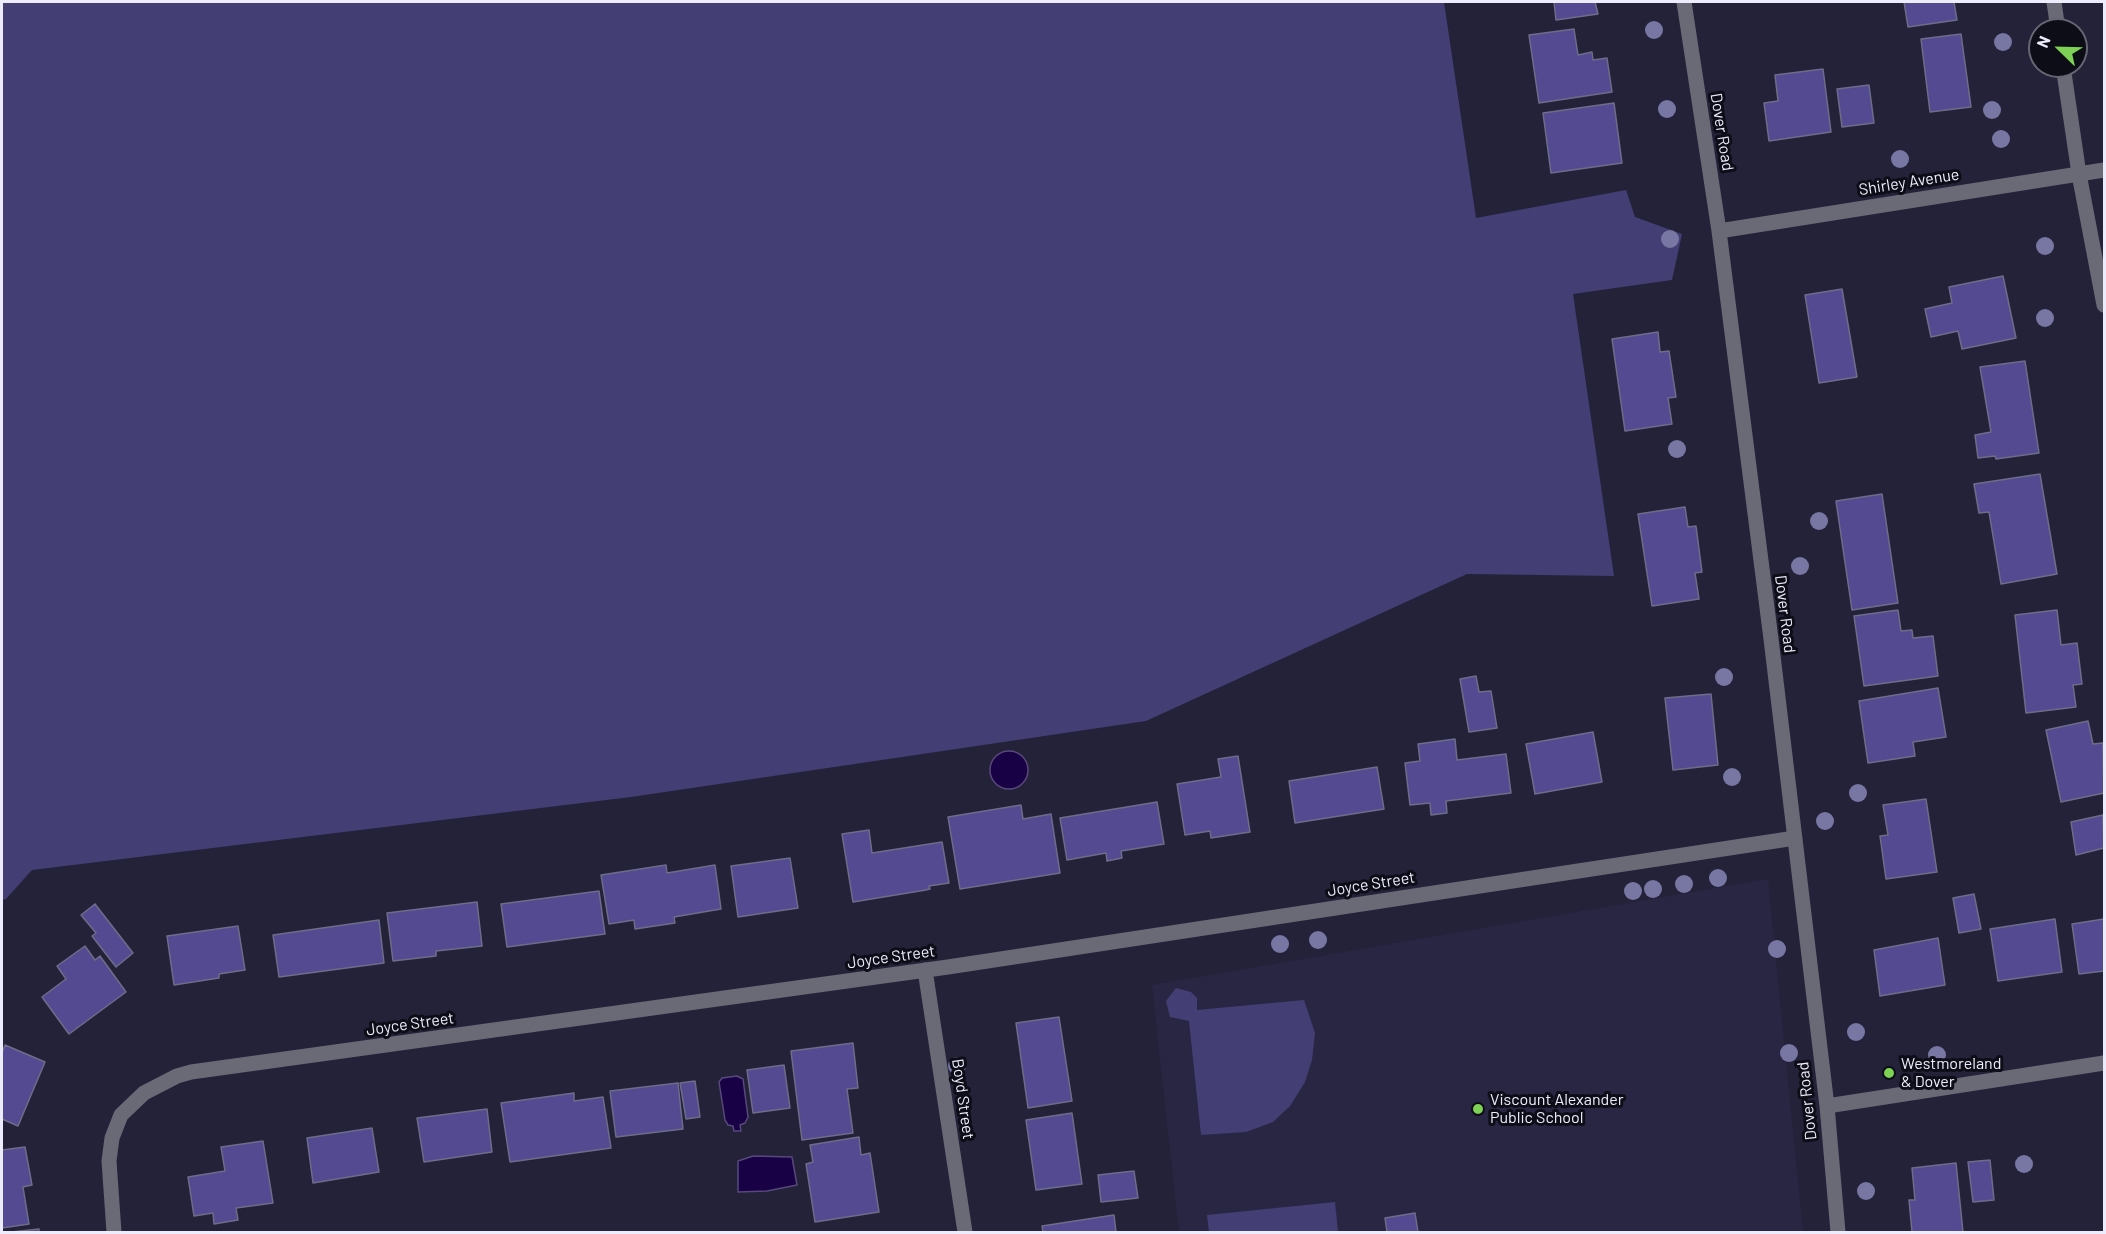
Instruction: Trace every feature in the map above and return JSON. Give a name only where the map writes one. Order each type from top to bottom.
[{"type":"street","name":"Dover Road","points":[[1684,2],[1719,231],[1795,838],[1827,1106],[1838,1233]]},
{"type":"street","points":[[2054,2],[2056,18]]},
{"type":"street","points":[[2065,78],[2079,174],[2104,306]]},
{"type":"street","name":"Shirley Avenue","points":[[1719,231],[2104,170]]},
{"type":"street","name":"Joyce Street","points":[[114,1233],[110,1161],[112,1138],[121,1115],[144,1093],[177,1076],[925,970],[1795,838]]},
{"type":"street","name":"Boyd Street","points":[[925,970],[964,1233]]},
{"type":"street","points":[[1827,1106],[2104,1063]]},
{"type":"shaded area","points":[[2,2],[1444,2],[1476,218],[1626,190],[1635,217],[1682,234],[1672,280],[1573,294],[1614,576],[1467,574],[1146,721],[631,797],[32,870],[6,899],[2,900]]},
{"type":"shaded area","points":[[1009,751],[1022,757],[1028,770],[1022,783],[1009,789],[996,783],[990,770],[996,757]]},
{"type":"shaded area","name":"Viscount Alexander Public School","points":[[1768,879],[1803,1232],[1179,1232],[1152,985]]},
{"type":"shaded area","points":[[1176,988],[1191,992],[1197,998],[1197,1010],[1304,1000],[1315,1033],[1312,1060],[1305,1082],[1290,1106],[1273,1122],[1246,1132],[1201,1135],[1189,1021],[1170,1017],[1166,1001]]},
{"type":"shaded area","points":[[737,1076],[743,1079],[748,1117],[745,1123],[740,1125],[741,1131],[734,1131],[733,1126],[728,1125],[725,1120],[719,1082],[722,1078]]},
{"type":"shaded area","points":[[753,1156],[792,1157],[797,1185],[767,1191],[738,1192],[738,1161]]},
{"type":"shaded area","points":[[1335,1202],[1338,1232],[1209,1232],[1207,1215]]},
{"type":"building","points":[[1554,2],[1595,2],[1598,14],[1556,20]]},
{"type":"building","points":[[1904,2],[1954,2],[1957,20],[1908,27]]},
{"type":"building","points":[[1574,29],[1578,55],[1592,52],[1593,60],[1607,58],[1612,92],[1539,103],[1529,35]]},
{"type":"building","points":[[1961,34],[1971,107],[1930,112],[1921,39]]},
{"type":"building","points":[[1823,69],[1831,132],[1769,141],[1764,103],[1778,101],[1775,75]]},
{"type":"building","points":[[1869,85],[1874,123],[1842,127],[1837,89]]},
{"type":"building","points":[[1614,103],[1622,163],[1551,173],[1543,113]]},
{"type":"building","points":[[2003,276],[2016,338],[1962,349],[1958,331],[1931,337],[1925,309],[1952,303],[1949,287]]},
{"type":"building","points":[[1842,289],[1857,377],[1819,383],[1805,295]]},
{"type":"building","points":[[1658,332],[1660,352],[1669,351],[1676,397],[1668,398],[1672,424],[1625,431],[1612,339]]},
{"type":"building","points":[[2025,361],[2039,453],[1996,459],[1995,456],[1978,458],[1975,435],[1991,432],[1980,367]]},
{"type":"building","points":[[2040,474],[2057,574],[2001,584],[1989,512],[1979,513],[1974,484]]},
{"type":"building","points":[[1882,494],[1898,603],[1852,610],[1836,501]]},
{"type":"building","points":[[1685,507],[1688,527],[1696,526],[1702,572],[1695,573],[1699,599],[1652,606],[1638,514]]},
{"type":"building","points":[[1898,610],[1901,631],[1912,630],[1913,638],[1933,636],[1938,676],[1864,686],[1854,616]]},
{"type":"building","points":[[2057,610],[2061,645],[2077,643],[2082,684],[2073,685],[2076,707],[2026,713],[2015,615]]},
{"type":"building","points":[[1476,676],[1479,692],[1491,691],[1497,728],[1469,732],[1460,679]]},
{"type":"building","points":[[1938,688],[1946,737],[1913,742],[1915,756],[1868,763],[1859,701]]},
{"type":"building","points":[[1711,694],[1718,765],[1673,770],[1665,698]]},
{"type":"building","points":[[2088,721],[2093,744],[2103,743],[2104,793],[2061,802],[2046,730]]},
{"type":"building","points":[[1593,732],[1602,782],[1535,794],[1526,744]]},
{"type":"building","points":[[1455,739],[1457,760],[1506,754],[1511,793],[1446,801],[1447,813],[1431,815],[1430,803],[1410,805],[1405,763],[1420,761],[1418,744]]},
{"type":"building","points":[[1238,756],[1250,832],[1211,838],[1210,831],[1185,835],[1177,784],[1221,777],[1218,759]]},
{"type":"building","points":[[1377,767],[1384,809],[1295,823],[1289,781]]},
{"type":"building","points":[[1926,799],[1937,872],[1886,879],[1880,836],[1888,835],[1883,805]]},
{"type":"building","points":[[1157,802],[1164,844],[1121,851],[1122,858],[1107,861],[1106,853],[1067,860],[1060,818]]},
{"type":"building","points":[[1021,805],[1023,819],[1051,814],[1060,873],[960,889],[948,817]]},
{"type":"building","points":[[2103,815],[2104,848],[2076,855],[2071,822]]},
{"type":"building","points":[[869,830],[872,853],[942,842],[949,883],[929,886],[930,889],[926,890],[853,902],[842,834]]},
{"type":"building","points":[[790,858],[798,908],[738,917],[731,866]]},
{"type":"building","points":[[666,865],[667,873],[715,865],[721,909],[674,917],[675,923],[635,929],[634,920],[609,924],[601,875]]},
{"type":"building","points":[[599,891],[605,934],[507,947],[501,904]]},
{"type":"building","points":[[1974,894],[1981,929],[1959,933],[1953,898]]},
{"type":"building","points":[[477,902],[482,946],[436,951],[436,956],[393,961],[387,913]]},
{"type":"building","points":[[95,904],[133,953],[116,967],[92,936],[96,933],[81,915]]},
{"type":"building","points":[[2055,919],[2062,972],[1998,981],[1990,929]]},
{"type":"building","points":[[2104,919],[2104,971],[2079,974],[2072,924]]},
{"type":"building","points":[[379,920],[384,963],[279,977],[273,935]]},
{"type":"building","points":[[238,926],[245,970],[219,974],[219,978],[174,985],[167,936]]},
{"type":"building","points":[[1938,938],[1945,985],[1880,996],[1874,950]]},
{"type":"building","points":[[85,946],[95,960],[100,956],[126,992],[69,1034],[42,997],[66,979],[57,966]]},
{"type":"building","points":[[1059,1017],[1072,1101],[1028,1108],[1016,1023]]},
{"type":"building","points":[[853,1043],[858,1088],[847,1089],[853,1133],[802,1140],[791,1051]]},
{"type":"building","points":[[5,1045],[45,1062],[18,1126],[2,1119],[2,1053]]},
{"type":"building","points":[[784,1065],[790,1108],[753,1113],[747,1070]]},
{"type":"building","points":[[695,1081],[700,1117],[686,1119],[680,1083]]},
{"type":"building","points":[[678,1083],[683,1129],[616,1137],[610,1091]]},
{"type":"building","points":[[574,1093],[574,1101],[603,1097],[611,1148],[510,1162],[501,1103]]},
{"type":"building","points":[[487,1109],[492,1152],[424,1162],[417,1118]]},
{"type":"building","points":[[1072,1113],[1082,1184],[1036,1190],[1026,1120]]},
{"type":"building","points":[[372,1128],[379,1172],[313,1183],[307,1138]]},
{"type":"building","points":[[859,1137],[861,1155],[870,1153],[879,1212],[815,1222],[806,1164],[813,1162],[810,1145]]},
{"type":"building","points":[[263,1141],[273,1203],[236,1208],[238,1220],[214,1224],[213,1213],[194,1216],[188,1177],[225,1171],[221,1147]]},
{"type":"building","points":[[25,1147],[32,1185],[23,1187],[29,1224],[2,1228],[2,1150]]},
{"type":"building","points":[[1990,1160],[1994,1200],[1973,1202],[1968,1162]]},
{"type":"building","points":[[1956,1163],[1963,1232],[1912,1232],[1909,1200],[1915,1200],[1912,1168]]},
{"type":"building","points":[[1134,1171],[1138,1198],[1101,1202],[1098,1175]]},
{"type":"building","points":[[1415,1213],[1418,1232],[1387,1232],[1385,1218]]},
{"type":"building","points":[[1114,1215],[1116,1232],[1043,1232],[1042,1226]]},
{"type":"building","points":[[39,1229],[39,1232],[11,1232]]},
{"type":"place","name":"Westmoreland & Dover","points":[[1889,1073]]},
{"type":"place","name":"Viscount Alexander Public School","points":[[1478,1109]]}]
